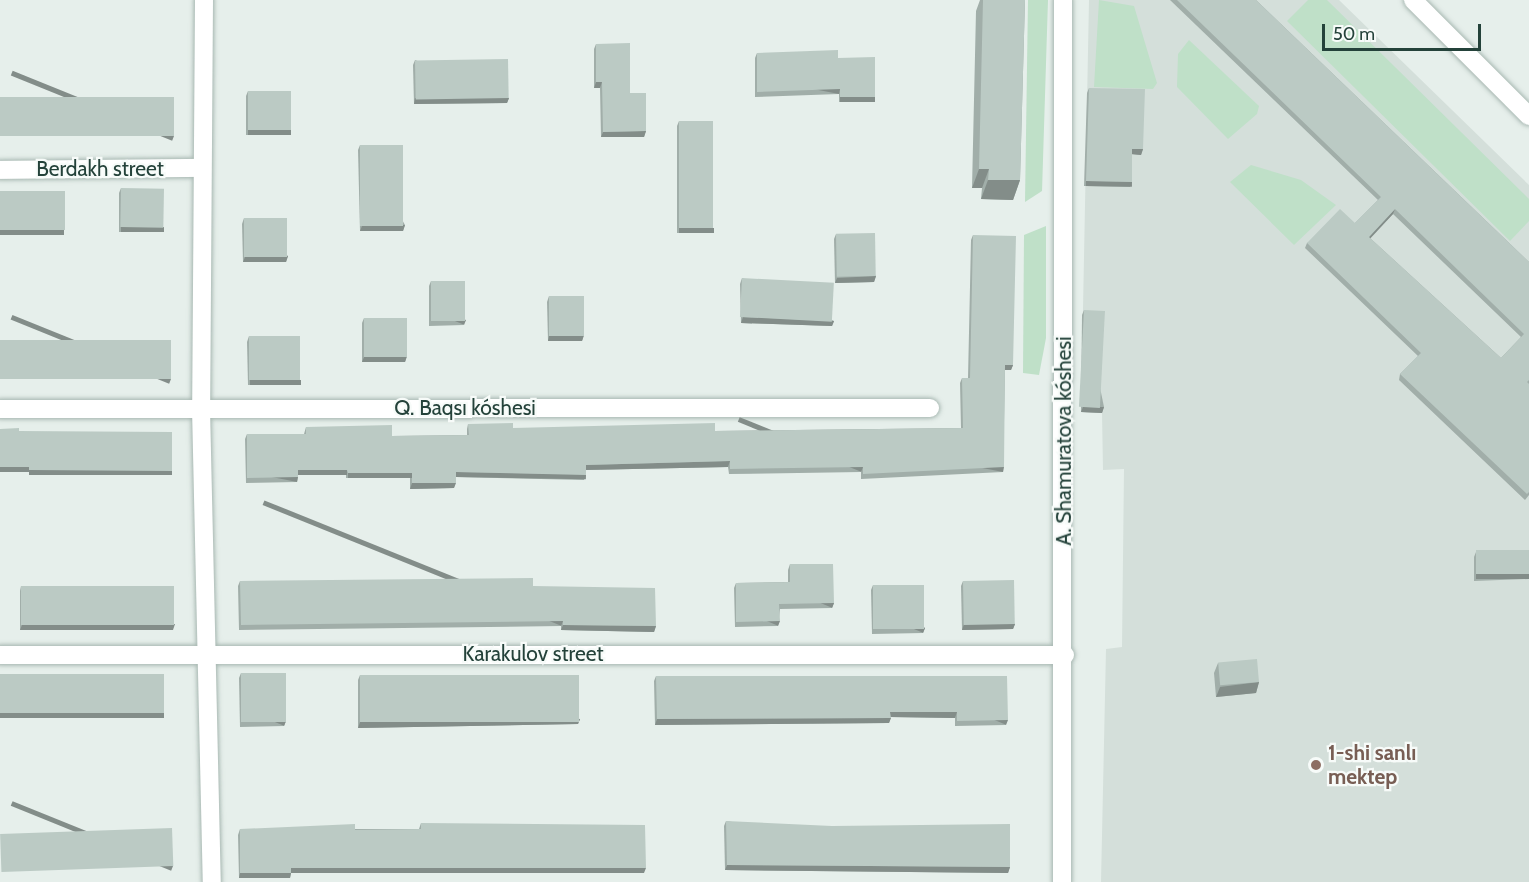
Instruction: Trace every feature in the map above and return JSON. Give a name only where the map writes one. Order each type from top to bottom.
[{"type":"street","points":[[204,0],[201,408],[212,882]]},
{"type":"street","name":"A. Shamuratova kóshesi","points":[[1062,882],[1065,655],[1063,0]]},
{"type":"street","points":[[1413,0],[1529,116]]},
{"type":"street","name":"Berdakh street","points":[[0,170],[201,168]]},
{"type":"street","name":"Q. Baqsı kóshesi","points":[[0,410],[930,408]]},
{"type":"street","name":"Karakulov street","points":[[0,655],[207,652],[1065,655]]},
{"type":"shaded area","points":[[1089,0],[1339,0],[1529,185],[1529,882],[1101,882],[1106,649],[1122,647],[1124,469],[1103,470],[1102,413],[1081,412]]},
{"type":"green space","points":[[1028,0],[1048,0],[1042,191],[1025,202]]},
{"type":"green space","points":[[1099,0],[1134,6],[1157,83],[1153,89],[1094,87]]},
{"type":"green space","points":[[1308,0],[1327,0],[1529,199],[1529,221],[1510,241],[1287,21]]},
{"type":"green space","points":[[1189,40],[1259,106],[1257,114],[1228,139],[1177,87],[1178,54]]},
{"type":"green space","points":[[1251,165],[1301,180],[1336,205],[1294,245],[1230,182]]},
{"type":"green space","points":[[1046,226],[1046,338],[1039,375],[1023,373],[1024,235]]},
{"type":"building","points":[[983,0],[1025,0],[1020,180],[988,180],[989,169],[979,169]]},
{"type":"building","points":[[1177,0],[1256,0],[1529,262],[1529,380],[1527,382],[1529,384],[1529,492],[1527,494],[1400,374],[1421,353],[1307,243],[1340,209],[1355,223],[1381,197]],"holes":[[[1395,209],[1524,334],[1501,358],[1369,237]]]},
{"type":"building","points":[[630,43],[630,93],[646,93],[646,131],[603,132],[602,82],[596,82],[596,44]]},
{"type":"building","points":[[838,50],[838,58],[875,57],[875,97],[840,97],[840,89],[757,92],[757,53]]},
{"type":"building","points":[[508,59],[509,98],[416,100],[415,61]]},
{"type":"building","points":[[1089,88],[1145,89],[1143,149],[1132,149],[1132,182],[1086,181]]},
{"type":"building","points":[[248,91],[291,91],[291,130],[248,130]]},
{"type":"building","points":[[0,97],[174,97],[174,136],[0,136]]},
{"type":"building","points":[[679,121],[713,121],[713,228],[679,228]]},
{"type":"building","points":[[360,145],[403,145],[403,226],[360,226]]},
{"type":"building","points":[[121,188],[164,189],[163,228],[120,227]]},
{"type":"building","points":[[0,191],[65,191],[65,230],[0,230]]},
{"type":"building","points":[[244,218],[287,218],[287,257],[244,257]]},
{"type":"building","points":[[875,233],[876,276],[837,277],[836,234]]},
{"type":"building","points":[[973,235],[1016,236],[1013,365],[1005,365],[1004,467],[863,474],[863,467],[730,469],[730,461],[586,465],[586,475],[456,472],[456,483],[412,483],[412,473],[348,473],[347,470],[298,470],[298,477],[247,478],[247,434],[306,434],[306,427],[392,425],[392,436],[469,435],[468,424],[513,423],[513,428],[715,423],[715,431],[963,428],[962,378],[970,378]]},
{"type":"building","points":[[742,278],[834,283],[832,322],[740,317]]},
{"type":"building","points":[[431,281],[465,281],[465,321],[431,321]]},
{"type":"building","points":[[549,296],[584,296],[584,336],[549,336]]},
{"type":"building","points":[[1084,310],[1105,311],[1100,408],[1079,407]]},
{"type":"building","points":[[364,318],[407,318],[407,357],[364,357]]},
{"type":"building","points":[[249,336],[300,336],[300,380],[249,380]]},
{"type":"building","points":[[0,340],[171,340],[171,379],[0,379]]},
{"type":"building","points":[[19,428],[19,431],[172,432],[172,471],[29,470],[29,467],[0,467],[0,429]]},
{"type":"building","points":[[1476,550],[1529,550],[1529,574],[1476,574]]},
{"type":"building","points":[[790,564],[833,564],[834,603],[779,604],[780,621],[736,622],[736,583],[790,582]]},
{"type":"building","points":[[533,578],[533,586],[655,588],[656,626],[563,625],[563,621],[241,625],[240,581]]},
{"type":"building","points":[[1014,580],[1015,624],[964,625],[963,581]]},
{"type":"building","points":[[873,585],[924,585],[924,629],[873,629]]},
{"type":"building","points":[[21,586],[174,586],[174,625],[21,625]]},
{"type":"building","points":[[1257,659],[1259,682],[1220,685],[1218,662]]},
{"type":"building","points":[[241,673],[286,673],[286,722],[241,722]]},
{"type":"building","points":[[0,674],[164,674],[164,713],[0,713]]},
{"type":"building","points":[[360,675],[579,675],[579,722],[360,722]]},
{"type":"building","points":[[656,676],[1007,676],[1008,720],[957,721],[957,712],[890,712],[891,718],[657,719]]},
{"type":"building","points":[[726,821],[832,826],[1010,824],[1010,867],[727,865]]},
{"type":"building","points":[[421,823],[645,825],[646,868],[291,868],[291,873],[240,873],[240,829],[355,824],[355,830],[421,829]]},
{"type":"building","points":[[172,828],[173,866],[1,872],[0,834]]},
{"type":"place","name":"1-shi sanlı mektep","points":[[1316,765]]}]
